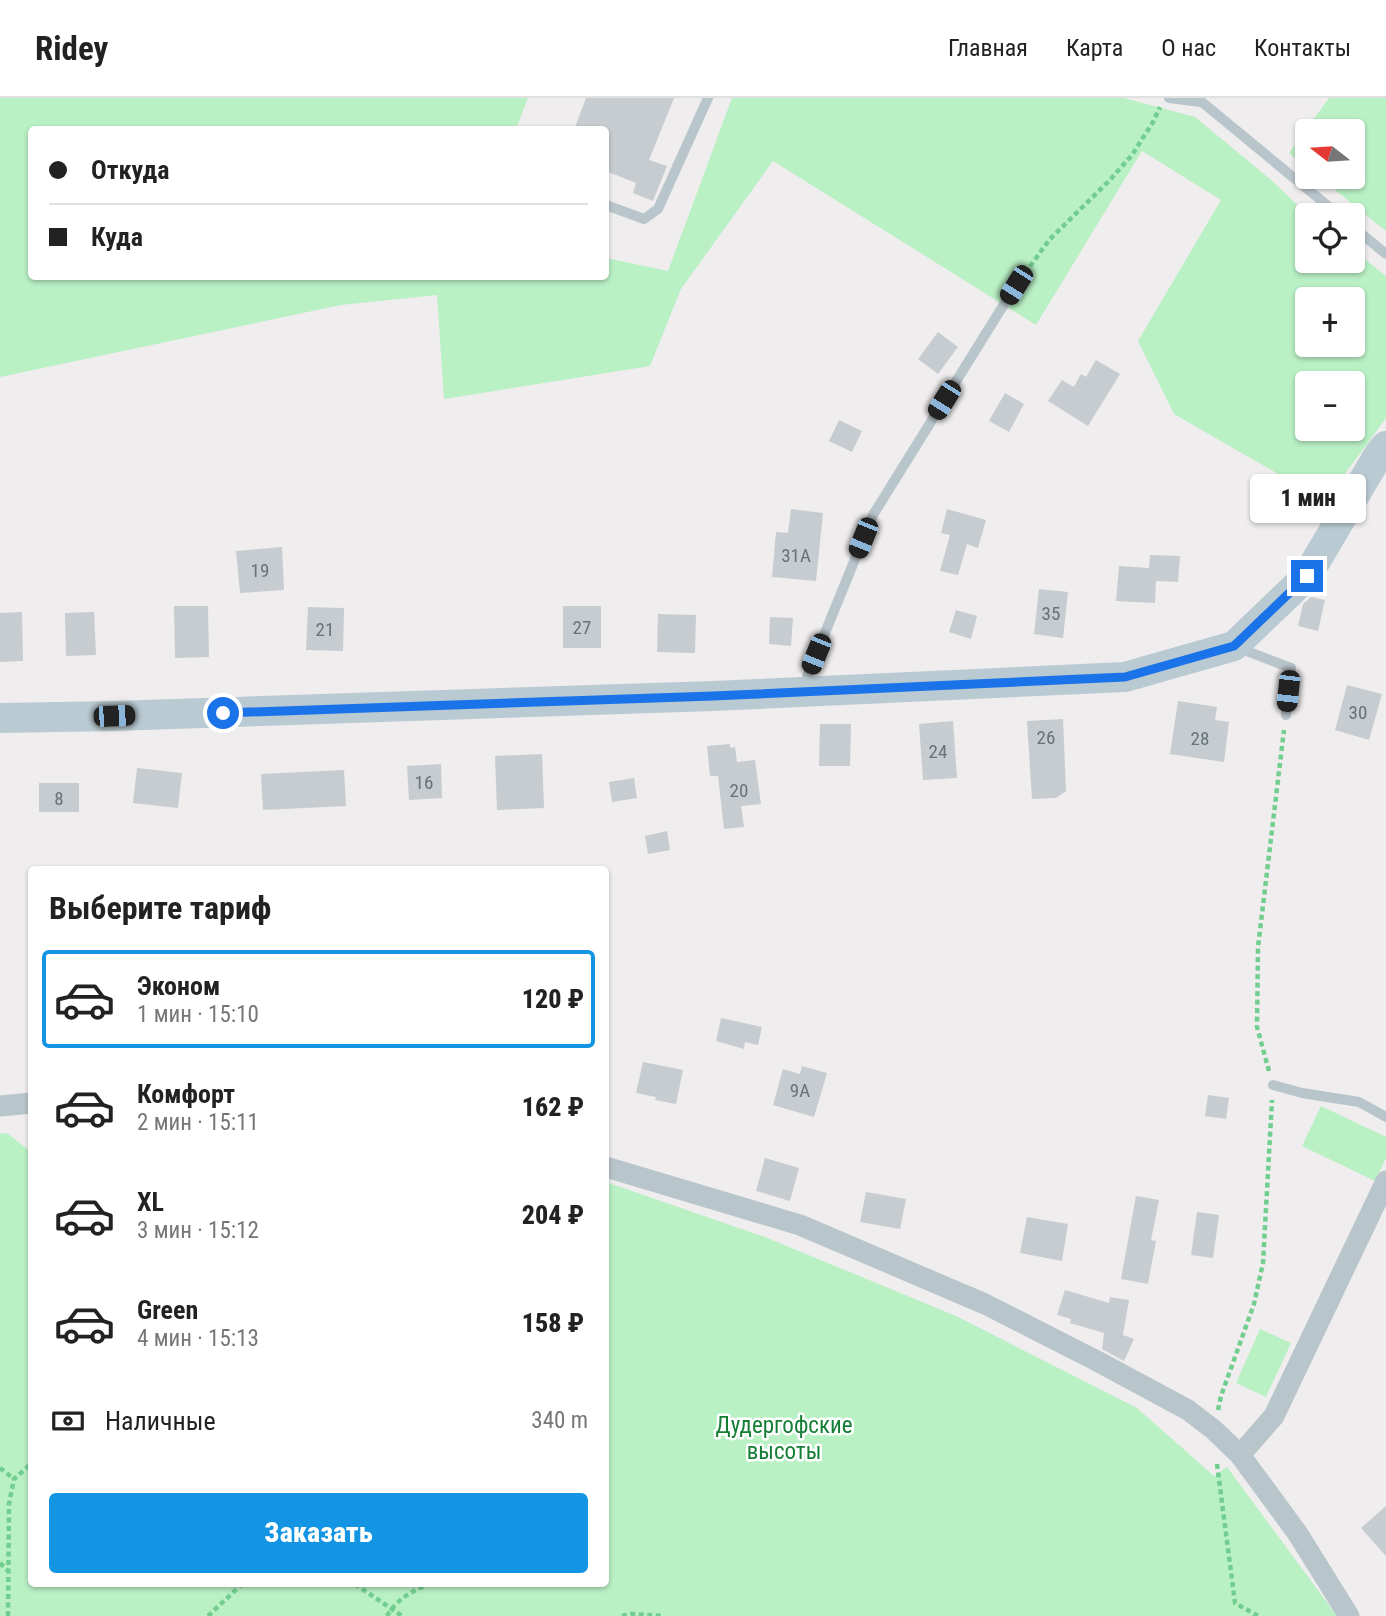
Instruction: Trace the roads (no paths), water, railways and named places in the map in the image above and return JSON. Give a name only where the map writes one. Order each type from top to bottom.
[{"type":"street","points":[[0,718],[128,716],[807,692],[1125,677],[1234,646],[1307,576],[1386,446]]},
{"type":"street","points":[[0,1106],[28,1103]]},
{"type":"street","points":[[609,1168],[800,1225],[985,1304],[1188,1410],[1240,1455],[1298,1534],[1349,1616]]},
{"type":"street","points":[[1240,1455],[1274,1416],[1386,1181]]},
{"type":"lane","points":[[609,206],[645,219],[658,209],[708,98]]},
{"type":"lane","points":[[1166,98],[1199,100],[1324,203]]},
{"type":"lane","points":[[1365,237],[1386,254]]},
{"type":"lane","points":[[807,692],[807,677],[873,514],[1016,285]]},
{"type":"lane","points":[[1234,646],[1291,668],[1286,715]]},
{"type":"lane","points":[[1273,1085],[1302,1093],[1359,1102],[1386,1117]]},
{"type":"park label","name":"Дудергофские высоты","points":[[784,1438]]}]
